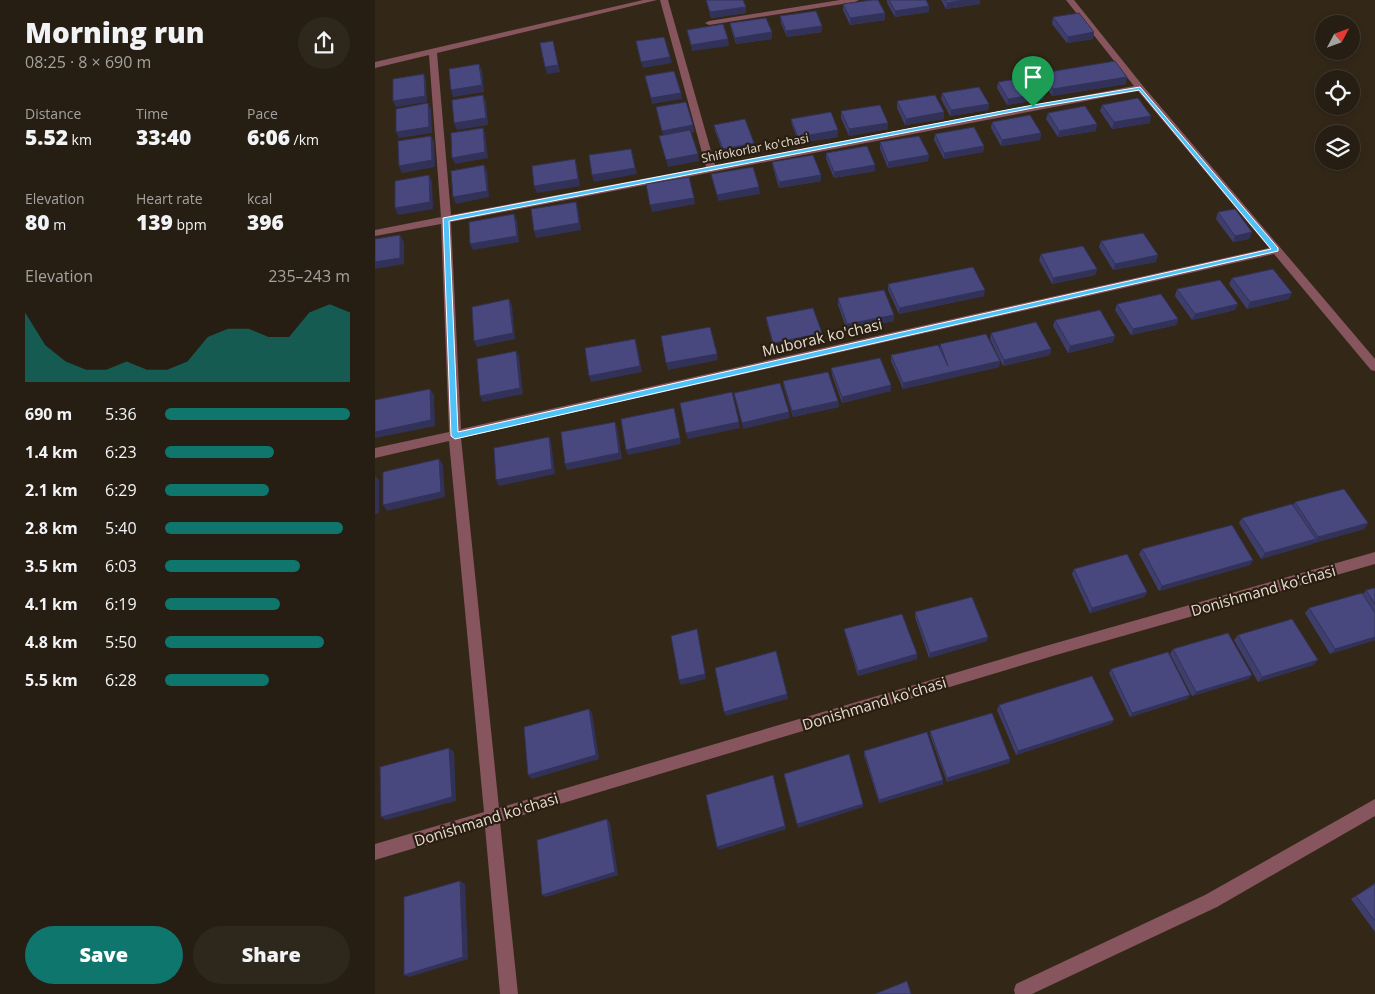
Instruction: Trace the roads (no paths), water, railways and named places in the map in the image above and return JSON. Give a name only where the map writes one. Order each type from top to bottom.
[{"type":"street","points":[[375,65],[653,0]]},
{"type":"street","points":[[664,0],[711,169]]},
{"type":"street","points":[[709,24],[855,0]]},
{"type":"street","points":[[1070,0],[1140,88],[1375,367]]},
{"type":"street","points":[[433,51],[446,219],[455,436],[509,994]]},
{"type":"street","name":"Shifokorlar ko'chasi","points":[[375,232],[1140,88]]},
{"type":"street","name":"Muborak ko'chasi","points":[[375,454],[1275,250]]},
{"type":"street","name":"Donishmand ko'chasi","points":[[375,852],[1056,649],[1375,558]]},
{"type":"street","points":[[1022,990],[1211,902],[1375,807]]}]
